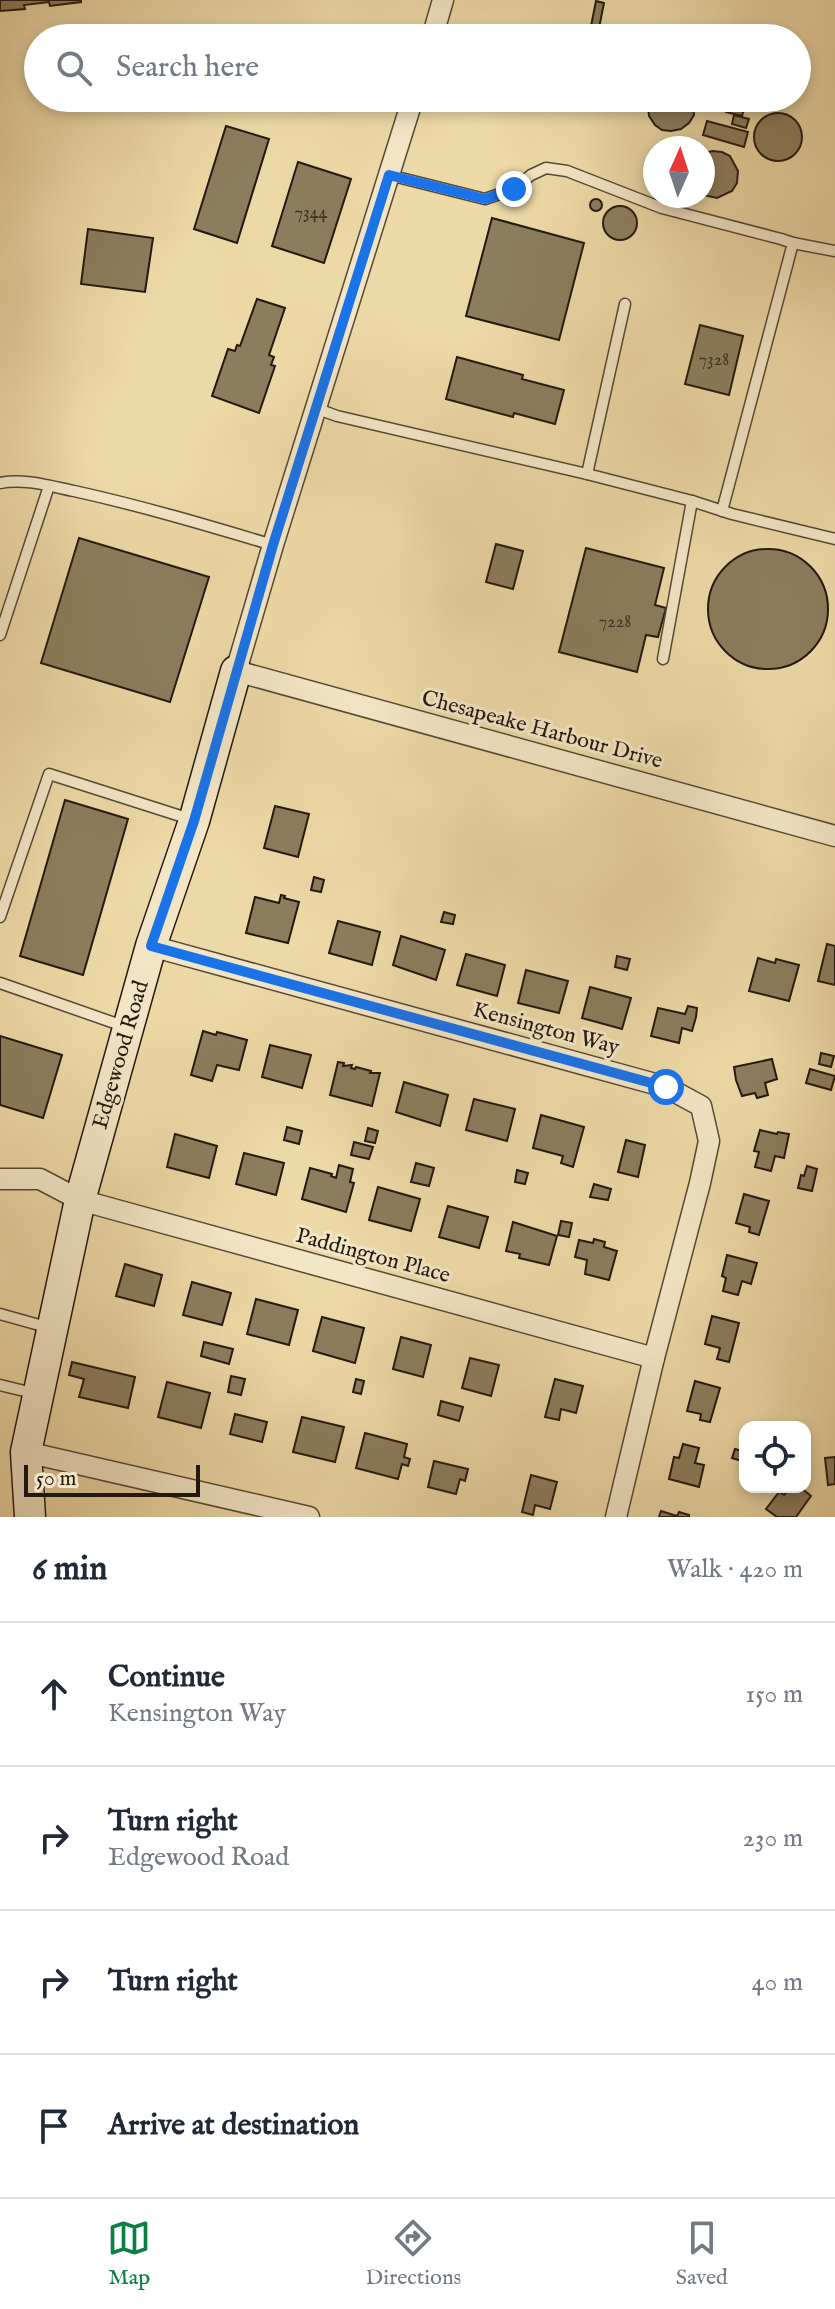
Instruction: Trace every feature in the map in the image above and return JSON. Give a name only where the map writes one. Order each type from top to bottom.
[{"type":"street","points":[[436,24],[443,0]]},
{"type":"street","name":"Edgewood Road","points":[[30,1517],[26,1452],[80,1200],[151,946],[194,821],[273,545],[409,112]]},
{"type":"street","name":"Chesapeake Harbour Drive","points":[[236,671],[835,836]]},
{"type":"street","name":"Kensington Way","points":[[151,946],[666,1087],[701,1106],[709,1141],[616,1517]]},
{"type":"street","name":"Paddington Place","points":[[0,1179],[40,1179],[80,1200],[654,1358]]},
{"type":"street","points":[[26,1452],[309,1517]]},
{"type":"lane","points":[[389,175],[485,199],[514,189],[546,168],[567,171],[662,208],[835,251]]},
{"type":"lane","points":[[722,511],[793,243]]},
{"type":"lane","points":[[587,474],[625,304]]},
{"type":"lane","points":[[315,408],[337,416],[587,474],[835,539]]},
{"type":"lane","points":[[0,483],[12,480],[142,506],[273,545]]},
{"type":"lane","points":[[0,635],[49,486]]},
{"type":"lane","points":[[663,659],[692,501]]},
{"type":"lane","points":[[0,917],[49,774],[194,821]]},
{"type":"lane","points":[[0,983],[128,1028]]},
{"type":"lane","points":[[0,1314],[52,1329]]},
{"type":"lane","points":[[0,1385],[39,1394]]},
{"type":"building","points":[[0,0],[81,2],[50,6],[49,2],[24,5],[25,9],[0,11]]},
{"type":"building","points":[[596,1],[604,3],[600,24],[591,24]]},
{"type":"building","points":[[649,112],[694,112],[694,115],[681,129],[671,131],[662,130]]},
{"type":"building","points":[[778,113],[795,120],[802,137],[795,154],[778,161],[761,154],[754,137],[761,120]]},
{"type":"building","points":[[734,115],[749,119],[746,128],[732,124]]},
{"type":"building","points":[[707,121],[748,132],[744,147],[715,136],[703,135]]},
{"type":"building","points":[[226,126],[269,139],[237,243],[194,229]]},
{"type":"building","points":[[715,151],[730,156],[738,171],[737,183],[732,191],[717,198]]},
{"type":"building","points":[[298,162],[351,179],[324,263],[272,246]]},
{"type":"building","points":[[596,199],[602,205],[596,211],[590,205]]},
{"type":"building","points":[[620,206],[632,211],[637,223],[632,235],[620,240],[608,235],[603,223],[608,211]]},
{"type":"building","points":[[492,218],[584,243],[559,340],[466,316]]},
{"type":"building","points":[[88,229],[153,238],[145,292],[81,284]]},
{"type":"building","points":[[257,299],[285,308],[269,355],[274,357],[271,365],[275,366],[259,413],[212,396],[228,349],[235,351],[237,345],[240,346]]},
{"type":"building","points":[[700,325],[743,336],[729,395],[685,384]]},
{"type":"building","points":[[457,357],[564,390],[555,424],[514,413],[513,417],[446,399]]},
{"type":"building","points":[[79,538],[209,577],[170,702],[41,663]]},
{"type":"building","points":[[496,544],[523,551],[513,589],[486,582]]},
{"type":"building","points":[[586,548],[664,568],[655,605],[666,608],[658,637],[646,635],[637,672],[559,652]]},
{"type":"building","points":[[768,549],[791,553],[811,566],[824,586],[828,609],[824,632],[811,652],[791,665],[768,669],[745,665],[725,652],[712,632],[708,609],[712,586],[725,566],[745,553]]},
{"type":"building","points":[[65,800],[128,819],[83,975],[20,956]]},
{"type":"building","points":[[275,806],[309,814],[298,857],[264,848]]},
{"type":"building","points":[[314,877],[324,880],[321,892],[311,890]]},
{"type":"building","points":[[281,895],[299,902],[288,943],[246,933],[255,897],[279,903]]},
{"type":"building","points":[[444,912],[455,915],[453,924],[441,922]]},
{"type":"building","points":[[338,921],[380,932],[372,965],[329,953]]},
{"type":"building","points":[[401,936],[445,950],[436,980],[393,965]]},
{"type":"building","points":[[827,944],[835,946],[835,985],[818,981]]},
{"type":"building","points":[[466,954],[505,965],[497,996],[457,985]]},
{"type":"building","points":[[617,956],[630,959],[627,970],[615,967]]},
{"type":"building","points":[[758,958],[799,965],[789,1001],[749,991]]},
{"type":"building","points":[[526,970],[568,981],[559,1013],[518,1003]]},
{"type":"building","points":[[590,987],[631,998],[622,1029],[582,1018]]},
{"type":"building","points":[[688,1006],[697,1008],[696,1017],[692,1031],[682,1028],[679,1043],[651,1036],[658,1008],[685,1014]]},
{"type":"building","points":[[203,1031],[247,1040],[239,1070],[217,1065],[212,1081],[191,1075]]},
{"type":"building","points":[[0,1036],[62,1055],[43,1118],[0,1105]]},
{"type":"building","points":[[270,1045],[311,1055],[302,1088],[262,1077]]},
{"type":"building","points":[[821,1053],[834,1056],[831,1067],[819,1064]]},
{"type":"building","points":[[772,1059],[777,1079],[765,1083],[768,1095],[757,1098],[755,1093],[742,1096],[734,1067]]},
{"type":"building","points":[[338,1062],[344,1063],[343,1066],[352,1065],[351,1068],[380,1073],[372,1106],[330,1095]]},
{"type":"building","points":[[810,1069],[835,1076],[831,1090],[806,1083]]},
{"type":"building","points":[[404,1082],[448,1095],[440,1126],[396,1112]]},
{"type":"building","points":[[474,1099],[515,1109],[507,1141],[466,1130]]},
{"type":"building","points":[[541,1115],[584,1127],[573,1167],[561,1163],[563,1156],[533,1148]]},
{"type":"building","points":[[287,1127],[302,1131],[299,1144],[284,1140]]},
{"type":"building","points":[[368,1128],[378,1131],[375,1143],[365,1141]]},
{"type":"building","points":[[760,1130],[789,1134],[784,1158],[775,1156],[771,1171],[755,1167],[759,1152],[754,1151]]},
{"type":"building","points":[[175,1134],[217,1146],[209,1178],[167,1167]]},
{"type":"building","points":[[626,1140],[645,1145],[638,1177],[618,1172]]},
{"type":"building","points":[[354,1142],[373,1147],[369,1159],[351,1155]]},
{"type":"building","points":[[244,1153],[284,1163],[276,1195],[236,1184]]},
{"type":"building","points":[[416,1163],[434,1168],[429,1186],[411,1182]]},
{"type":"building","points":[[339,1165],[353,1169],[350,1182],[354,1183],[346,1212],[302,1199],[310,1168],[336,1178]]},
{"type":"building","points":[[807,1166],[817,1169],[812,1191],[798,1188]]},
{"type":"building","points":[[517,1170],[528,1173],[525,1184],[515,1182]]},
{"type":"building","points":[[594,1184],[611,1189],[608,1200],[590,1197]]},
{"type":"building","points":[[378,1187],[420,1199],[411,1231],[369,1220]]},
{"type":"building","points":[[744,1194],[769,1201],[759,1235],[749,1232],[750,1227],[736,1223]]},
{"type":"building","points":[[448,1206],[488,1217],[479,1248],[439,1237]]},
{"type":"building","points":[[561,1221],[572,1223],[569,1237],[558,1235]]},
{"type":"building","points":[[513,1222],[557,1236],[549,1265],[519,1258],[520,1254],[506,1251]]},
{"type":"building","points":[[594,1239],[605,1242],[604,1247],[617,1251],[609,1280],[585,1274],[587,1260],[575,1257],[579,1240],[593,1243]]},
{"type":"building","points":[[727,1255],[757,1263],[751,1284],[742,1281],[738,1295],[723,1291],[726,1278],[722,1276]]},
{"type":"building","points":[[125,1264],[162,1275],[154,1306],[116,1296]]},
{"type":"building","points":[[192,1282],[231,1293],[222,1325],[183,1315]]},
{"type":"building","points":[[256,1299],[298,1310],[289,1345],[247,1334]]},
{"type":"building","points":[[712,1316],[739,1323],[729,1362],[717,1359],[720,1348],[705,1344]]},
{"type":"building","points":[[322,1317],[364,1328],[355,1363],[313,1351]]},
{"type":"building","points":[[401,1337],[431,1345],[423,1377],[393,1369]]},
{"type":"building","points":[[204,1342],[233,1349],[229,1364],[201,1356]]},
{"type":"building","points":[[470,1358],[499,1365],[491,1396],[462,1388]]},
{"type":"building","points":[[72,1362],[135,1377],[128,1408],[79,1397],[84,1379],[69,1375]]},
{"type":"building","points":[[231,1376],[245,1379],[241,1395],[228,1392]]},
{"type":"building","points":[[356,1379],[364,1381],[361,1394],[353,1392]]},
{"type":"building","points":[[555,1379],[583,1386],[576,1413],[561,1409],[559,1420],[545,1417]]},
{"type":"building","points":[[695,1381],[720,1388],[710,1422],[700,1420],[701,1414],[687,1411]]},
{"type":"building","points":[[167,1382],[210,1393],[201,1428],[158,1417]]},
{"type":"building","points":[[441,1401],[463,1407],[459,1421],[438,1415]]},
{"type":"building","points":[[235,1414],[267,1422],[262,1442],[230,1434]]},
{"type":"building","points":[[302,1417],[344,1427],[335,1462],[293,1452]]},
{"type":"building","points":[[365,1433],[407,1444],[404,1457],[410,1459],[408,1466],[402,1464],[398,1479],[356,1468]]},
{"type":"building","points":[[683,1444],[699,1448],[695,1463],[704,1465],[699,1487],[669,1479],[674,1457],[679,1458]]},
{"type":"building","points":[[735,1449],[739,1450],[739,1460],[732,1458]]},
{"type":"building","points":[[835,1457],[835,1484],[828,1485],[825,1458]]},
{"type":"building","points":[[434,1461],[468,1469],[465,1481],[460,1479],[456,1494],[428,1487]]},
{"type":"building","points":[[531,1475],[557,1482],[550,1509],[535,1505],[533,1515],[522,1512]]},
{"type":"building","points":[[778,1493],[807,1493],[811,1496],[796,1517],[777,1517],[766,1509]]},
{"type":"building","points":[[661,1511],[677,1516],[679,1512],[689,1517],[659,1517]]},
{"type":"route","points":[[514,189],[485,199],[389,175],[273,545],[194,821],[151,946],[666,1087]]}]
